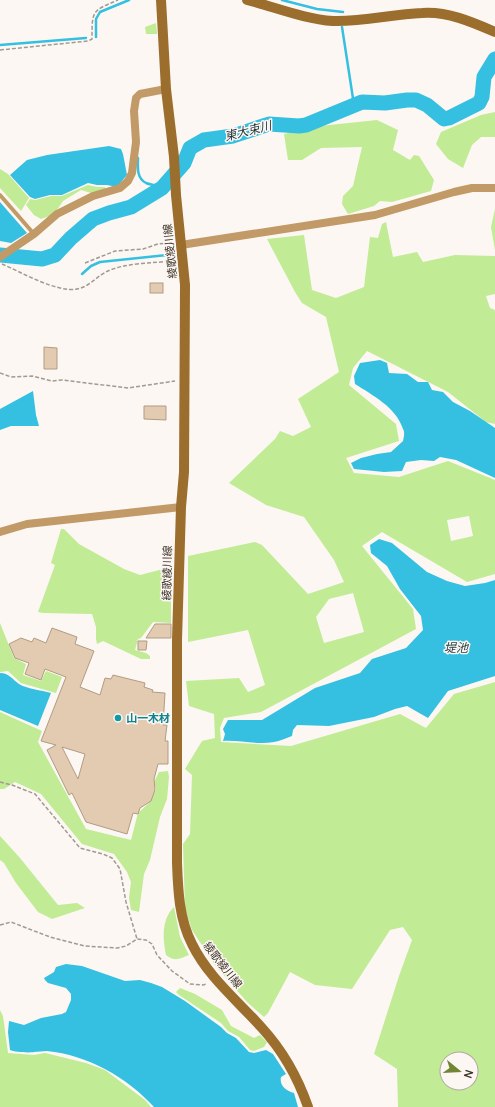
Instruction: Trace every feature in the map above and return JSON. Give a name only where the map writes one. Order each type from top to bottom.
[{"type":"main road","name":"綾歌綾川線","points":[[161,0],[166,89],[186,285],[184,472],[181,507],[178,640],[179,900],[186,931],[195,950],[216,979],[275,1043],[295,1076],[308,1107]]},
{"type":"main road","points":[[247,0],[309,16],[332,20],[354,21],[422,12],[436,13],[461,18],[495,32]]},
{"type":"street","points":[[0,257],[34,234],[57,214],[88,198],[120,188],[128,181],[132,173],[136,142],[134,111],[136,98],[140,94],[166,89]]},
{"type":"street","points":[[181,243],[375,215],[454,192],[472,188],[495,188]]},
{"type":"street","points":[[0,532],[27,524],[181,507]]},
{"type":"lane","points":[[0,195],[34,234]]},
{"type":"path","points":[[0,50],[88,42],[92,39],[92,20],[95,11],[118,0]]},
{"type":"path","points":[[85,263],[115,251],[143,249],[158,244],[181,243]]},
{"type":"path","points":[[0,264],[27,277],[47,284],[77,290],[91,284],[106,272],[121,266],[183,260]]},
{"type":"path","points":[[0,373],[18,378],[32,376],[52,381],[62,380],[128,388],[185,380]]},
{"type":"path","points":[[0,782],[35,794],[80,848],[112,858],[120,869],[126,902],[137,939]]},
{"type":"path","points":[[0,925],[11,922],[50,938],[85,946],[117,948],[126,946],[137,939],[146,940],[152,944],[157,955],[172,971],[190,984],[204,985],[216,979]]},
{"type":"green space","points":[[156,23],[157,34],[146,34],[145,27]]},
{"type":"green space","points":[[495,112],[495,137],[481,137],[472,145],[463,168],[448,159],[436,144],[441,132],[481,115]]},
{"type":"green space","points":[[377,120],[398,130],[393,150],[410,160],[414,155],[419,156],[434,180],[431,191],[392,202],[380,201],[374,206],[348,214],[342,204],[343,196],[353,186],[362,147],[321,148],[302,160],[288,160],[284,134],[320,126]]},
{"type":"green space","points":[[0,169],[8,174],[29,198],[21,211],[0,188]]},
{"type":"green space","points":[[88,185],[105,187],[105,190],[91,193],[81,190],[63,201],[52,215],[41,219],[34,215],[26,205],[30,199],[35,200],[51,196],[62,196]]},
{"type":"green space","points":[[495,209],[495,250],[491,227]]},
{"type":"green space","points":[[386,222],[393,257],[417,252],[423,262],[455,255],[495,256],[495,294],[486,296],[490,308],[495,310],[495,424],[486,422],[448,392],[367,351],[353,368],[349,385],[396,424],[399,441],[346,458],[354,473],[399,477],[448,461],[495,480],[495,574],[467,582],[382,532],[362,546],[413,609],[416,629],[261,712],[224,718],[220,728],[221,742],[291,746],[400,714],[426,728],[454,694],[495,682],[495,1107],[398,1107],[397,1069],[374,1054],[412,940],[403,927],[390,930],[352,989],[315,985],[290,972],[268,1013],[264,1017],[247,1002],[215,965],[192,930],[185,909],[183,844],[190,834],[192,775],[185,769],[202,741],[215,738],[214,714],[189,706],[186,681],[239,678],[248,692],[265,685],[248,630],[188,642],[188,556],[255,542],[262,545],[308,594],[344,582],[334,560],[304,517],[266,505],[229,483],[275,439],[280,431],[293,436],[311,427],[298,399],[339,372],[326,317],[302,303],[267,239],[304,235],[312,290],[336,298],[364,287],[370,237],[378,238],[382,224]],"holes":[[[469,516],[473,536],[451,541],[447,520]],[[353,593],[364,632],[324,643],[316,617],[329,599]]]},
{"type":"green space","points":[[61,529],[64,529],[79,544],[124,569],[140,575],[171,567],[171,623],[153,622],[141,638],[138,639],[135,650],[146,653],[150,656],[150,659],[141,659],[103,641],[97,644],[96,627],[92,614],[38,612],[55,565],[51,563]]},
{"type":"green space","points":[[0,623],[14,658],[26,664],[23,675],[41,681],[46,671],[62,677],[56,693],[21,683],[8,671],[0,672]]},
{"type":"green space","points":[[0,712],[42,731],[38,742],[86,829],[131,840],[138,813],[149,803],[156,790],[154,782],[159,772],[168,771],[169,777],[167,799],[160,817],[150,860],[144,874],[139,912],[131,910],[129,898],[131,882],[127,872],[114,854],[82,844],[41,794],[15,782],[4,789],[0,789]]},
{"type":"green space","points":[[0,836],[58,905],[77,903],[85,908],[52,919],[38,912],[16,883],[4,863],[0,860]]},
{"type":"green space","points":[[174,907],[180,937],[189,955],[177,959],[172,959],[166,955],[164,942],[165,923]]},
{"type":"green space","points":[[180,988],[195,994],[222,1010],[231,1026],[254,1038],[260,1035],[267,1042],[264,1047],[254,1051],[250,1050],[239,1037],[228,1031],[221,1023],[179,995],[176,992]]},
{"type":"green space","points":[[0,1010],[3,1016],[8,1053],[34,1055],[45,1053],[86,1063],[105,1070],[145,1100],[151,1107],[0,1107]]},
{"type":"water","points":[[109,146],[121,149],[123,154],[127,175],[117,187],[88,183],[62,195],[50,195],[35,199],[30,197],[10,175],[27,160],[47,155]]},
{"type":"water","points":[[0,202],[27,233],[11,243],[0,241]]},
{"type":"water","points":[[380,360],[387,363],[389,373],[407,374],[418,382],[428,382],[432,390],[443,392],[453,402],[470,411],[495,428],[495,478],[456,460],[440,457],[434,461],[421,460],[406,462],[402,471],[384,472],[354,469],[351,463],[361,458],[391,452],[403,441],[404,430],[395,414],[383,402],[355,384],[354,376],[360,363]]},
{"type":"water","points":[[33,391],[39,426],[11,426],[0,430],[0,409]]},
{"type":"water","name":"堤池","points":[[379,539],[392,543],[427,572],[447,581],[465,586],[495,580],[495,676],[448,691],[428,718],[407,706],[374,717],[329,726],[297,725],[293,730],[292,736],[274,742],[261,743],[223,741],[225,734],[223,729],[228,720],[262,720],[315,688],[360,673],[372,659],[406,648],[423,630],[421,616],[400,589],[387,566],[371,553],[370,545]]},
{"type":"water","points":[[0,673],[8,675],[22,686],[51,693],[38,726],[0,710]]},
{"type":"water","points":[[66,964],[82,966],[125,981],[140,980],[162,987],[185,1001],[227,1033],[236,1038],[249,1052],[254,1053],[266,1050],[273,1054],[286,1074],[281,1077],[281,1083],[286,1089],[294,1093],[298,1107],[154,1107],[132,1086],[119,1077],[105,1069],[77,1057],[47,1051],[25,1052],[10,1050],[8,1032],[9,1021],[24,1025],[41,1018],[66,1012],[71,1000],[71,994],[66,988],[48,983],[44,978],[54,972],[56,967]]},
{"type":"building","points":[[150,283],[163,283],[163,293],[150,293]]},
{"type":"building","points":[[44,347],[57,348],[57,369],[44,369]]},
{"type":"building","points":[[144,406],[166,406],[166,420],[144,419]]},
{"type":"building","points":[[155,624],[171,624],[171,638],[146,638]]},
{"type":"building","points":[[52,628],[77,637],[75,644],[94,651],[80,687],[100,695],[105,678],[111,679],[113,675],[145,683],[144,687],[153,690],[152,692],[165,693],[163,725],[167,725],[165,741],[168,741],[168,764],[158,764],[154,779],[155,790],[151,801],[140,808],[138,814],[133,813],[127,834],[86,822],[72,793],[69,795],[47,750],[56,745],[41,741],[66,677],[45,669],[41,680],[25,674],[29,663],[15,658],[9,644],[21,638],[32,642],[34,638],[46,643]],"holes":[[[62,747],[85,754],[78,779]]]},
{"type":"building","points":[[138,641],[147,641],[146,650],[138,650]]},
{"type":"waterway","points":[[96,37],[96,19],[100,12],[129,0]]},
{"type":"waterway","points":[[282,0],[317,9],[343,12]]},
{"type":"waterway","points":[[342,27],[354,105]]},
{"type":"waterway","points":[[0,45],[86,38]]},
{"type":"waterway","name":"東大束川","points":[[0,255],[42,259],[55,255],[71,238],[93,219],[131,207],[162,188],[184,163],[190,148],[204,140],[233,136],[269,124],[306,125],[362,102],[385,103],[416,100],[427,105],[444,119],[449,118],[479,103],[482,97],[484,77],[495,59]]},
{"type":"waterway","points":[[138,158],[138,172],[143,181],[162,188]]},
{"type":"waterway","points":[[82,274],[91,266],[100,262],[167,255]]},
{"type":"place","name":"山一木材","points":[[118,718]]}]
